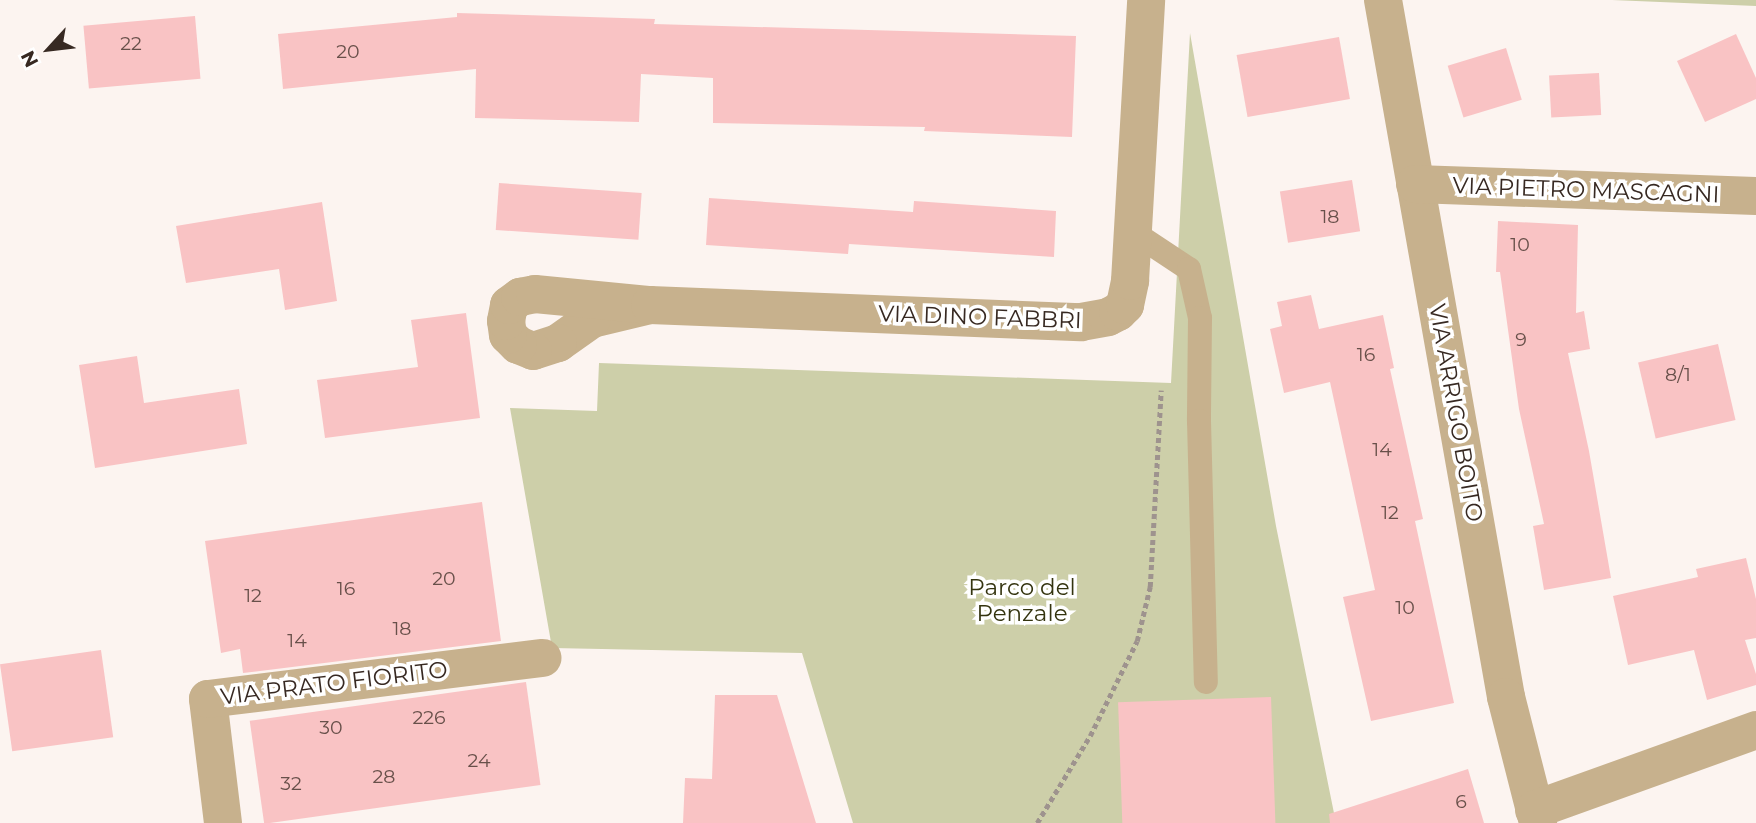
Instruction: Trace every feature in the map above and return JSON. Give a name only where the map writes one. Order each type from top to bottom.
[{"type":"street","name":"VIA DINO FABBRI","points":[[650,305],[1096,320],[1108,317],[1125,305],[1133,232],[1146,0]]},
{"type":"street","name":"VIA ARRIGO BOITO","points":[[1383,0],[1506,697],[1536,816]]},
{"type":"street","name":"VIA PIETRO MASCAGNI","points":[[1415,184],[1756,195]]},
{"type":"street","name":"VIA PRATO FIORITO","points":[[223,823],[208,699],[542,658]]},
{"type":"street","points":[[1536,816],[1756,730]]},
{"type":"lane","points":[[1133,232],[1189,269],[1200,318],[1199,421],[1206,682]]},
{"type":"path","points":[[1037,823],[1090,736],[1138,641],[1150,587],[1161,378]]},
{"type":"green space","points":[[1612,0],[1756,0],[1756,6]]},
{"type":"green space","name":"Parco del Penzale","points":[[1190,33],[1276,526],[1336,823],[853,823],[802,653],[552,648],[510,408],[597,411],[599,363],[1171,383]]},
{"type":"building","points":[[457,13],[655,19],[654,24],[1076,36],[1072,137],[924,131],[925,127],[713,123],[713,78],[641,74],[639,122],[475,118],[476,69],[283,89],[278,34],[457,17]]},
{"type":"building","points":[[195,16],[200,79],[89,89],[83,26]]},
{"type":"building","points":[[1736,34],[1756,78],[1756,99],[1705,122],[1677,61]]},
{"type":"building","points":[[1339,37],[1350,99],[1248,117],[1237,55]]},
{"type":"building","points":[[1506,48],[1522,100],[1463,117],[1448,66]]},
{"type":"building","points":[[1599,73],[1601,115],[1551,118],[1549,76]]},
{"type":"building","points":[[1352,180],[1360,231],[1288,243],[1280,191]]},
{"type":"building","points":[[499,183],[642,193],[638,240],[496,230]]},
{"type":"building","points":[[709,198],[913,212],[914,201],[1056,211],[1054,257],[849,244],[848,254],[706,245]]},
{"type":"building","points":[[322,202],[337,301],[285,310],[279,269],[186,283],[176,226]]},
{"type":"building","points":[[1498,221],[1578,225],[1576,313],[1584,311],[1590,349],[1568,353],[1589,451],[1611,578],[1544,590],[1533,526],[1544,524],[1519,409],[1500,272],[1496,272]]},
{"type":"building","points":[[1311,295],[1319,329],[1383,315],[1394,368],[1390,369],[1423,519],[1415,521],[1454,703],[1371,721],[1343,597],[1375,590],[1330,382],[1284,393],[1270,329],[1282,326],[1277,302]]},
{"type":"building","points":[[466,313],[480,418],[325,438],[317,380],[418,367],[411,320]]},
{"type":"building","points":[[1718,344],[1736,420],[1656,438],[1638,362]]},
{"type":"building","points":[[137,356],[144,403],[239,389],[247,444],[95,468],[79,365]]},
{"type":"building","points":[[482,502],[501,641],[243,673],[240,649],[221,653],[205,541]]},
{"type":"building","points":[[1746,558],[1756,599],[1756,638],[1745,640],[1756,674],[1756,685],[1707,700],[1694,650],[1628,665],[1613,596],[1698,577],[1696,569]]},
{"type":"building","points":[[101,650],[113,737],[12,751],[0,664]]},
{"type":"building","points":[[526,682],[540,785],[264,823],[250,721]]},
{"type":"building","points":[[715,695],[777,695],[816,823],[683,823],[685,778],[712,779]]},
{"type":"building","points":[[1271,697],[1275,823],[1122,823],[1118,702]]},
{"type":"building","points":[[1468,769],[1484,823],[1330,823],[1329,814]]}]
